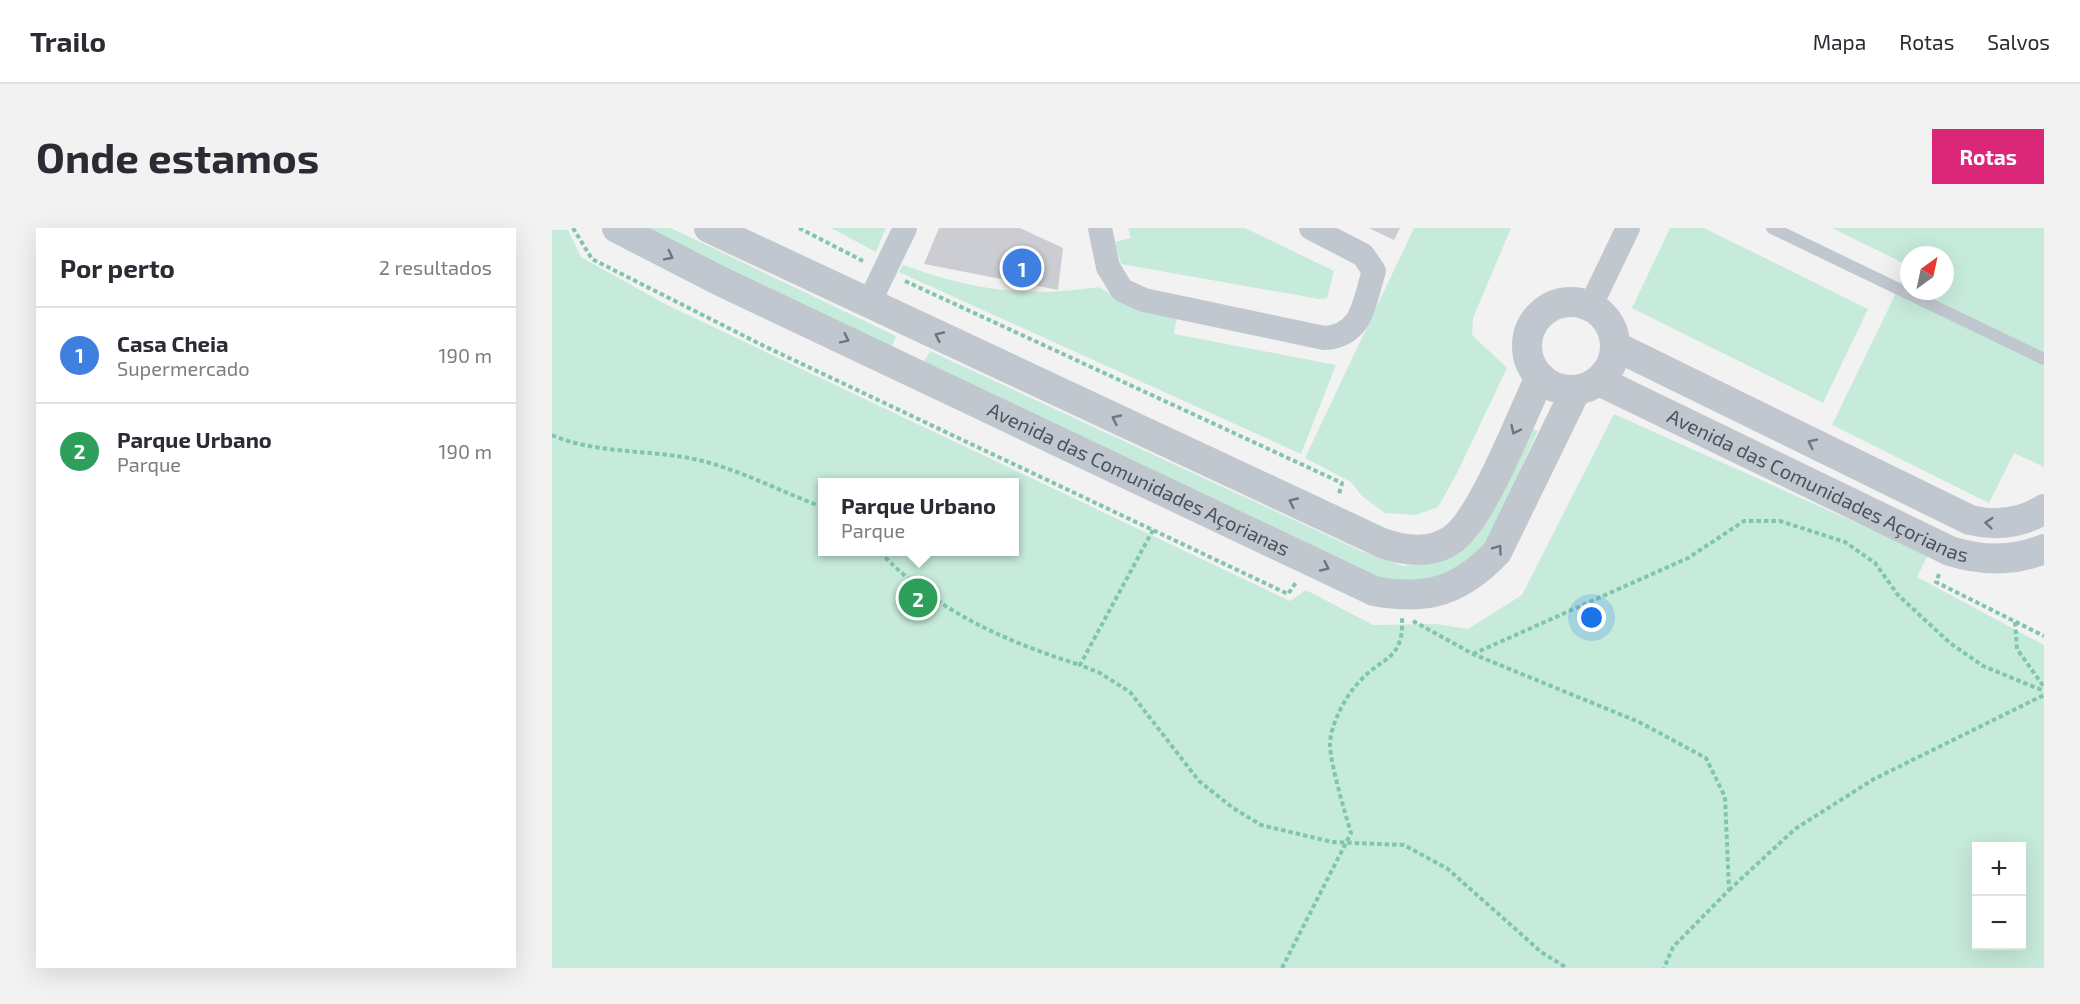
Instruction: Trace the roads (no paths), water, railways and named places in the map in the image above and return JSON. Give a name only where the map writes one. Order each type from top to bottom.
[{"type":"street","name":"Avenida das Comunidades Açorianas","points":[[617,228],[720,281],[1374,591],[1401,596],[1431,594],[1459,584],[1480,571],[1497,552],[1587,385],[1611,365],[1615,346],[1970,520],[1991,524],[2011,523],[2044,509]]},
{"type":"street","points":[[709,228],[868,305],[1382,543],[1404,550],[1425,550],[1452,540],[1473,519],[1540,377],[1532,366],[1528,353],[1532,326],[1540,315],[1557,305],[1577,303],[1590,307],[1606,319],[1614,336],[1615,346]]},
{"type":"street","points":[[868,305],[905,228]]},
{"type":"street","points":[[1100,228],[1108,267],[1122,290],[1143,300],[1324,338],[1341,337],[1356,325],[1374,271],[1363,255],[1311,228]]},
{"type":"street","points":[[1590,307],[1628,228]]},
{"type":"street","name":"Avenida das Comunidades Açorianas","points":[[1540,377],[1556,388],[1587,385],[1950,551],[1983,559],[2000,560],[2017,558],[2044,549]]},
{"type":"lane","points":[[1772,228],[2044,359]]},
{"type":"place","name":"Casa Cheia","points":[[1022,268]]},
{"type":"place","name":"Parque Urbano","points":[[918,598]]}]
